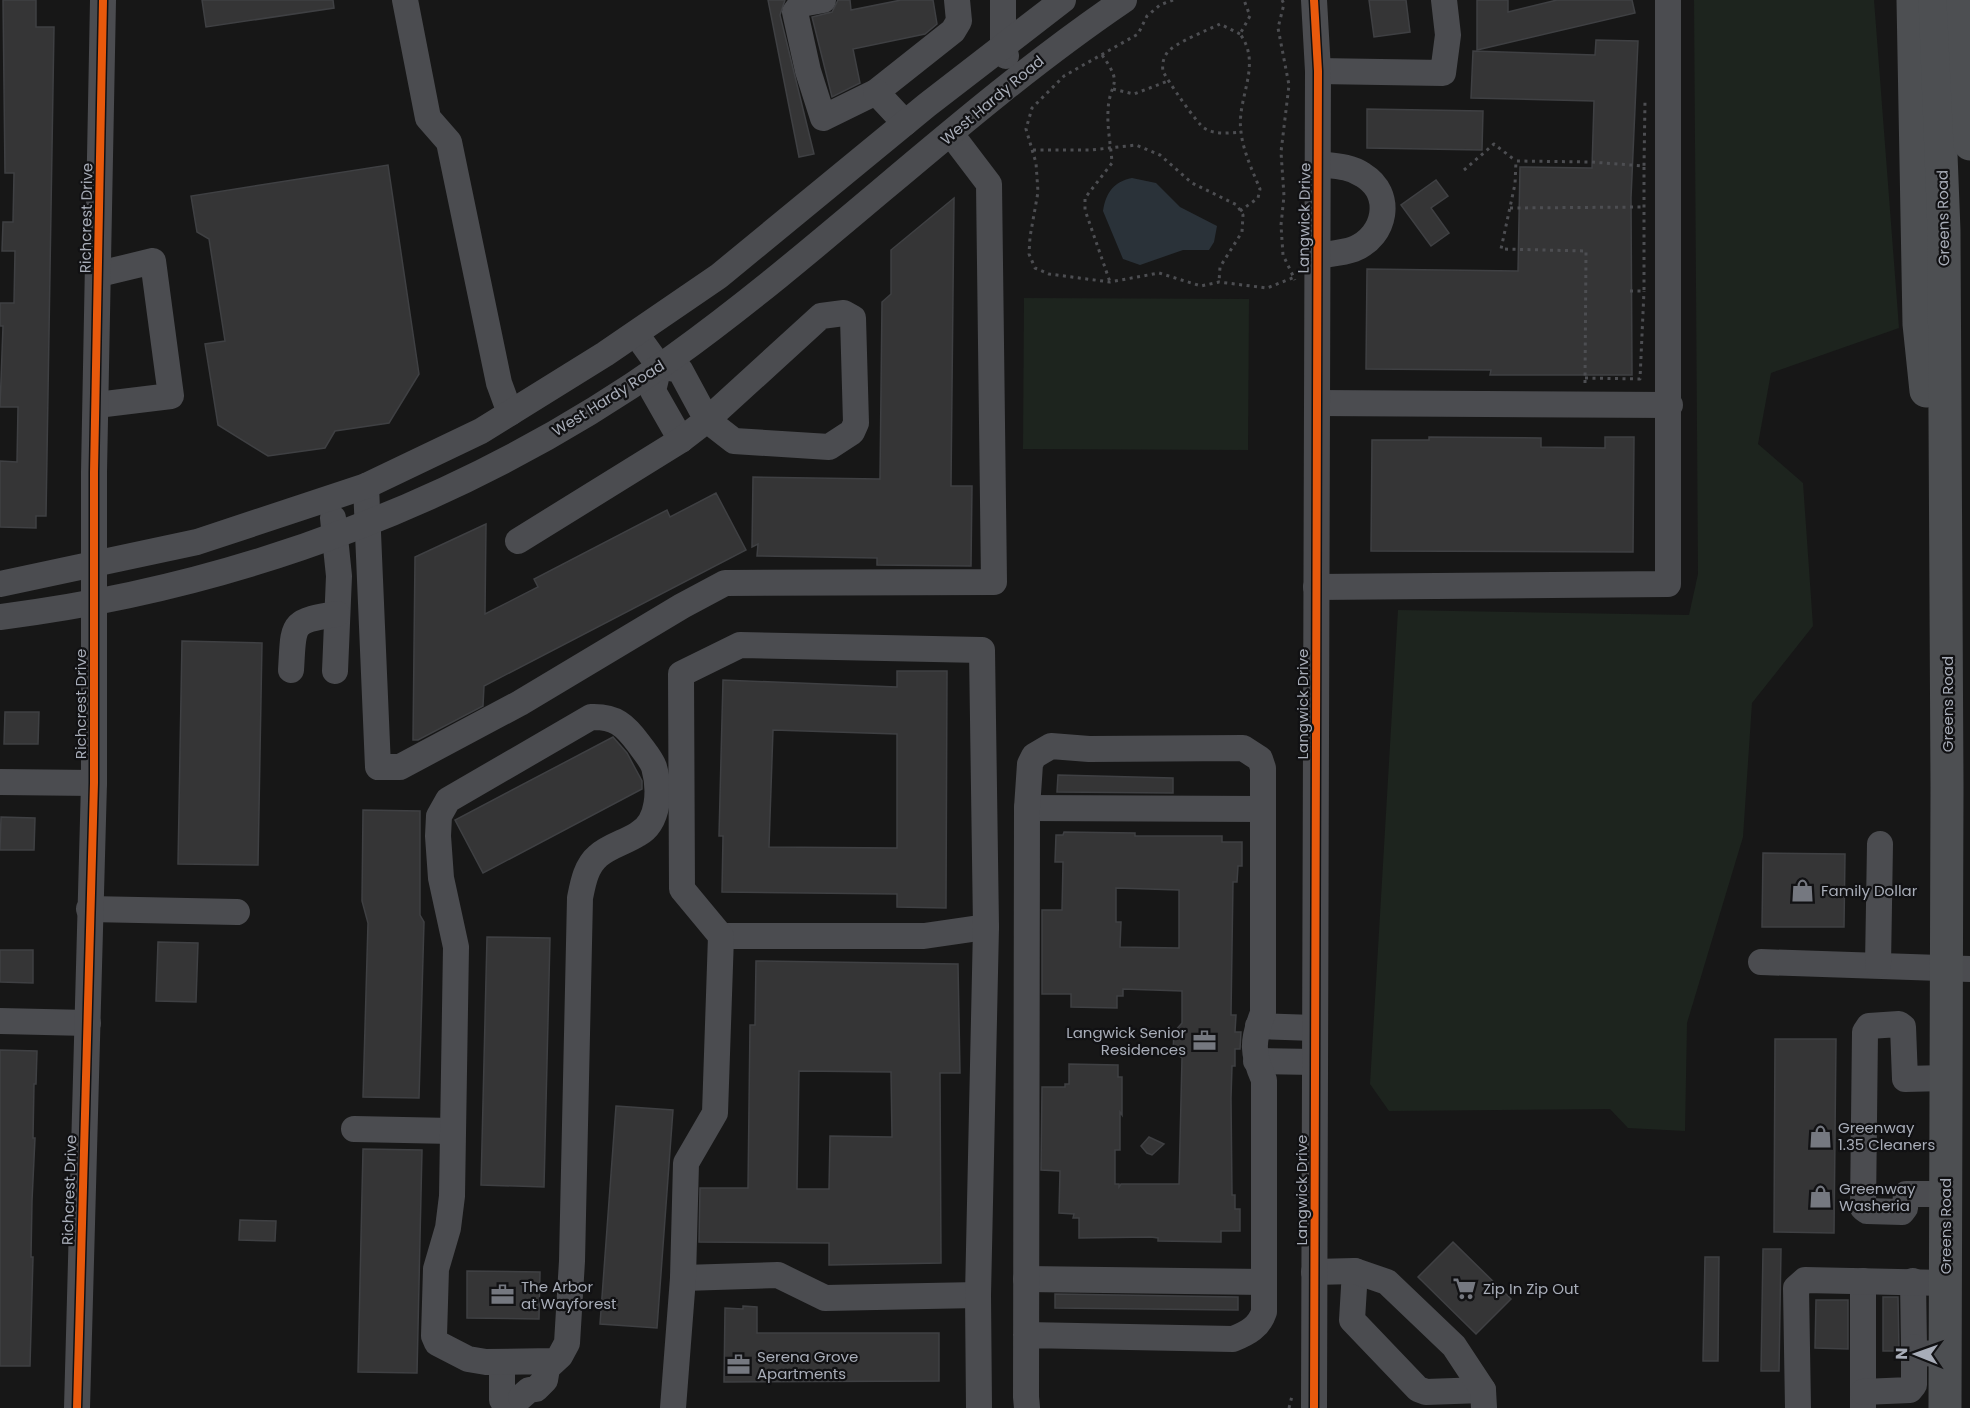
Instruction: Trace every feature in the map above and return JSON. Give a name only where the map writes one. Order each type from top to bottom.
[{"type":"main road","points":[[1913,0],[1919,324],[1926,394],[1945,464]]},
{"type":"main road","name":"Greens Road","points":[[1935,0],[1944,231],[1947,787],[1958,968],[1946,1078],[1945,1408]]},
{"type":"main road","points":[[1963,0],[1970,144]]},
{"type":"street","name":"Richcrest Drive","points":[[77,1408],[94,783],[94,603],[103,0]]},
{"type":"street","points":[[405,0],[428,118],[449,142],[499,383],[510,413]]},
{"type":"street","points":[[823,0],[801,3],[795,12],[820,114],[823,118],[829,118],[876,92],[953,31],[959,21],[957,0]]},
{"type":"street","points":[[1003,0],[1003,45],[1015,82]]},
{"type":"street","points":[[0,584],[197,542],[366,486],[481,432],[636,334],[719,276],[905,123],[1063,0]]},
{"type":"street","name":"West Hardy Road","points":[[0,617],[94,603],[198,580],[368,524],[435,495],[501,461],[568,424],[659,366],[789,267],[1054,48],[1124,0]]},
{"type":"street","name":"Langwick Drive","points":[[1314,0],[1318,71],[1314,1408]]},
{"type":"street","points":[[1318,71],[1443,73],[1448,35],[1444,0]]},
{"type":"street","points":[[1316,587],[1668,584],[1670,405],[1668,0]]},
{"type":"street","points":[[876,92],[905,123]]},
{"type":"street","points":[[366,486],[378,767],[400,767],[520,703],[682,606],[725,583],[994,582],[989,184],[951,134]]},
{"type":"street","points":[[1317,256],[1353,249],[1368,241],[1377,229],[1383,211],[1382,195],[1364,175],[1350,168],[1318,164]]},
{"type":"street","points":[[97,405],[171,396],[153,261],[99,273]]},
{"type":"street","points":[[518,540],[681,441],[707,420],[821,316],[844,313],[853,318],[856,423],[852,432],[829,447],[734,441],[707,420],[680,370],[659,366],[636,334]]},
{"type":"street","points":[[659,366],[653,391],[681,441]]},
{"type":"street","points":[[1317,403],[1670,405]]},
{"type":"street","points":[[328,499],[337,535],[335,670]]},
{"type":"street","points":[[291,670],[293,638],[300,623],[308,618],[337,614]]},
{"type":"street","points":[[673,1408],[683,1278],[686,1163],[716,1113],[721,936],[682,889],[681,674],[740,645],[982,650],[986,927],[978,1295],[980,1408]]},
{"type":"street","points":[[512,1363],[502,1400],[518,1401],[545,1380],[550,1364],[560,1356],[567,1342],[572,1261],[580,898],[585,875],[598,856],[639,834],[655,814],[657,783],[654,765],[629,730],[615,719],[591,717],[448,801],[439,816],[441,878],[456,947],[452,1197],[448,1228],[436,1269],[434,1336],[443,1349],[468,1359],[550,1364]]},
{"type":"street","points":[[1026,1335],[1233,1339],[1254,1329],[1261,1320],[1264,1311],[1264,1080],[1256,1061],[1253,1043],[1263,1013],[1263,768],[1260,759],[1243,748],[1089,749],[1051,746],[1034,756],[1030,764],[1027,808],[1026,1279],[1026,1335],[1027,1408]]},
{"type":"street","points":[[0,782],[94,783]]},
{"type":"street","points":[[1027,808],[1263,809]]},
{"type":"street","points":[[1878,965],[1880,844]]},
{"type":"street","points":[[89,909],[237,912]]},
{"type":"street","points":[[721,936],[924,936],[986,927]]},
{"type":"street","points":[[1761,962],[1958,968]]},
{"type":"street","points":[[0,1021],[88,1023]]},
{"type":"street","points":[[1945,1194],[1906,1194],[1902,1212],[1867,1211],[1863,1208],[1865,1032],[1869,1026],[1899,1024],[1903,1027],[1905,1079],[1946,1078]]},
{"type":"street","points":[[1258,1026],[1315,1028]]},
{"type":"street","points":[[1256,1061],[1315,1062]]},
{"type":"street","points":[[354,1129],[453,1131]]},
{"type":"street","points":[[1355,1271],[1352,1320],[1418,1389],[1484,1399]]},
{"type":"street","points":[[1314,1272],[1355,1271],[1387,1282],[1454,1346],[1484,1399]]},
{"type":"street","points":[[683,1278],[778,1275],[825,1298],[978,1295]]},
{"type":"street","points":[[1026,1279],[1264,1282]]},
{"type":"street","points":[[1798,1408],[1796,1288],[1804,1280],[1945,1283]]},
{"type":"street","points":[[1863,1281],[1863,1400],[1910,1390],[1914,1385],[1912,1281]]},
{"type":"street","points":[[1914,1347],[1917,1353],[1923,1355],[1945,1354]]},
{"type":"path","points":[[1173,0],[1160,5],[1147,16],[1138,34],[1064,76],[1032,108],[1026,129],[1036,163],[1038,192],[1029,254],[1035,268],[1049,274],[1110,282],[1159,273],[1201,286],[1219,282],[1268,288],[1295,277]]},
{"type":"path","points":[[1240,34],[1250,16],[1244,0]]},
{"type":"path","points":[[1282,0],[1284,4],[1278,28],[1289,85],[1281,152],[1284,196],[1281,225],[1283,255],[1295,277],[1296,286]]},
{"type":"path","points":[[1240,132],[1219,133],[1203,128],[1191,115],[1174,86],[1168,81],[1162,63],[1167,52],[1220,24],[1240,34],[1247,44],[1251,67],[1240,132],[1260,189],[1258,198],[1240,211]]},
{"type":"path","points":[[1102,55],[1113,70],[1115,84],[1107,111],[1112,163],[1085,198],[1085,210],[1110,282]]},
{"type":"path","points":[[1113,89],[1134,94],[1168,81]]},
{"type":"path","points":[[1585,378],[1640,379],[1644,291],[1645,96]]},
{"type":"path","points":[[1464,170],[1494,144],[1516,160],[1644,166]]},
{"type":"path","points":[[1032,150],[1091,150],[1136,145],[1160,155],[1192,183],[1237,205],[1243,215],[1242,232],[1220,267],[1219,282]]},
{"type":"path","points":[[1516,160],[1515,184],[1501,249],[1586,251],[1586,406]]},
{"type":"path","points":[[1510,208],[1644,207]]},
{"type":"path","points":[[1630,291],[1644,291]]},
{"type":"path","points":[[1289,1408],[1292,1386]]},
{"type":"shaded area","points":[[1694,0],[1874,0],[1899,328],[1771,373],[1758,444],[1803,483],[1813,626],[1752,703],[1743,837],[1687,1023],[1685,1131],[1628,1128],[1610,1109],[1389,1111],[1370,1084],[1398,610],[1689,615],[1698,574]]},
{"type":"shaded area","points":[[1132,178],[1156,183],[1180,207],[1217,226],[1214,242],[1209,250],[1183,250],[1140,265],[1123,259],[1103,211],[1106,199],[1115,185]]},
{"type":"shaded area","points":[[1024,298],[1249,299],[1248,450],[1023,449]]},
{"type":"building","points":[[3,0],[36,0],[36,27],[54,27],[46,516],[36,516],[36,528],[0,527],[0,461],[17,462],[18,407],[0,407],[3,326],[0,326],[0,303],[14,303],[15,251],[2,251],[3,222],[13,222],[14,173],[5,173]]},
{"type":"building","points":[[202,0],[333,0],[334,8],[206,27]]},
{"type":"building","points":[[768,0],[785,0],[780,15],[814,154],[799,157]]},
{"type":"building","points":[[838,0],[850,0],[851,10],[901,0],[933,0],[937,24],[925,34],[853,49],[860,83],[832,97],[812,17],[832,12]]},
{"type":"building","points":[[1369,0],[1406,0],[1410,32],[1374,37]]},
{"type":"building","points":[[1477,0],[1508,0],[1508,12],[1557,0],[1632,0],[1635,13],[1477,50]]},
{"type":"building","points":[[1596,40],[1638,41],[1631,198],[1632,375],[1490,375],[1491,370],[1366,369],[1367,269],[1518,271],[1520,167],[1592,168],[1594,101],[1471,98],[1473,51],[1595,55]]},
{"type":"building","points":[[1367,109],[1483,111],[1482,150],[1367,148]]},
{"type":"building","points":[[388,165],[419,374],[389,423],[335,431],[325,448],[268,456],[218,425],[205,344],[225,341],[209,239],[197,232],[191,196]]},
{"type":"building","points":[[1436,180],[1448,196],[1431,208],[1449,233],[1431,246],[1401,205]]},
{"type":"building","points":[[954,198],[951,486],[972,486],[971,566],[877,565],[877,558],[757,556],[758,544],[752,547],[753,477],[880,479],[882,302],[891,294],[891,250]]},
{"type":"building","points":[[1429,437],[1541,438],[1541,447],[1605,448],[1605,437],[1634,437],[1633,552],[1371,551],[1372,440],[1429,440]]},
{"type":"building","points":[[716,493],[746,550],[484,686],[483,706],[418,740],[413,740],[415,557],[486,524],[485,614],[538,587],[534,579],[667,510],[670,517]]},
{"type":"building","points":[[182,641],[262,643],[258,865],[178,864]]},
{"type":"building","points":[[897,671],[947,671],[946,908],[897,907],[897,894],[722,892],[723,836],[719,836],[723,680],[897,687]],"holes":[[[773,730],[897,734],[897,848],[769,847]]]},
{"type":"building","points":[[5,712],[39,712],[38,744],[4,744]]},
{"type":"building","points":[[613,737],[627,753],[642,781],[642,789],[483,873],[455,820]]},
{"type":"building","points":[[1058,775],[1173,778],[1173,793],[1057,792]]},
{"type":"building","points":[[363,810],[420,811],[420,915],[424,922],[419,1098],[363,1097],[368,923],[362,901]]},
{"type":"building","points":[[1,817],[35,818],[34,850],[0,850]]},
{"type":"building","points":[[1064,832],[1135,833],[1135,836],[1222,836],[1222,842],[1242,842],[1242,866],[1238,866],[1237,882],[1233,882],[1231,1015],[1236,1015],[1235,1032],[1241,1032],[1240,1049],[1235,1049],[1235,1066],[1232,1066],[1231,1098],[1232,1195],[1235,1195],[1235,1209],[1240,1209],[1240,1231],[1221,1231],[1221,1242],[1158,1241],[1158,1238],[1151,1237],[1079,1238],[1079,1218],[1073,1218],[1074,1214],[1059,1213],[1060,1171],[1041,1170],[1042,1087],[1065,1087],[1065,1084],[1069,1084],[1069,1064],[1118,1065],[1118,1077],[1122,1077],[1122,1115],[1120,1112],[1120,1150],[1115,1150],[1115,1184],[1119,1184],[1119,1187],[1121,1184],[1179,1184],[1182,1058],[1173,1051],[1174,1032],[1182,1023],[1182,991],[1123,989],[1123,996],[1117,996],[1117,1008],[1071,1007],[1071,994],[1042,994],[1042,910],[1062,910],[1063,862],[1055,862],[1056,835],[1063,835]],"holes":[[[1116,888],[1179,890],[1179,948],[1120,947],[1121,922],[1116,922]]]},
{"type":"building","name":"Family Dollar","points":[[1763,853],[1845,854],[1844,927],[1762,927]]},
{"type":"building","points":[[487,937],[550,938],[544,1187],[481,1185]]},
{"type":"building","points":[[158,942],[198,943],[196,1002],[156,1001]]},
{"type":"building","points":[[0,950],[33,950],[33,983],[0,982]]},
{"type":"building","points":[[756,961],[958,964],[960,1073],[940,1073],[941,1263],[829,1265],[829,1243],[699,1242],[700,1188],[748,1188],[750,1025],[755,1025]],"holes":[[[799,1071],[891,1072],[892,1137],[830,1136],[829,1189],[797,1189]]]},
{"type":"building","points":[[1775,1039],[1836,1039],[1834,1233],[1774,1232]]},
{"type":"building","points":[[0,1050],[37,1051],[36,1084],[34,1084],[30,1366],[0,1366]]},
{"type":"building","points":[[616,1106],[673,1110],[657,1328],[600,1324]]},
{"type":"building","points":[[1149,1137],[1164,1144],[1152,1155],[1141,1146]]},
{"type":"building","points":[[363,1149],[422,1150],[417,1373],[358,1372]]},
{"type":"building","points":[[240,1220],[276,1221],[275,1241],[239,1240]]},
{"type":"building","name":"Zip In Zip Out","points":[[1453,1242],[1511,1299],[1476,1334],[1418,1277]]},
{"type":"building","points":[[1763,1249],[1781,1249],[1779,1371],[1761,1371]]},
{"type":"building","points":[[1705,1257],[1719,1257],[1718,1361],[1703,1361]]},
{"type":"building","name":"The Arbor at Wayforest","points":[[467,1271],[540,1272],[539,1319],[467,1318]]},
{"type":"building","points":[[1055,1294],[1238,1297],[1238,1310],[1055,1308]]},
{"type":"building","points":[[1883,1297],[1898,1297],[1899,1351],[1883,1351]]},
{"type":"building","points":[[1816,1300],[1848,1300],[1848,1349],[1815,1348]]},
{"type":"building","points":[[743,1306],[757,1307],[757,1333],[939,1333],[939,1381],[724,1382],[725,1308],[743,1309]]},
{"type":"cycle path","points":[[77,1408],[94,783],[94,472],[103,0]]},
{"type":"cycle path","points":[[1314,0],[1318,71],[1314,1408]]},
{"type":"place","name":"Family Dollar","points":[[1803,890]]},
{"type":"place","name":"Langwick Senior Residences","points":[[1204,1041]]},
{"type":"place","name":"Greenway 1.35 Cleaners","points":[[1820,1136]]},
{"type":"place","name":"Greenway Washeria","points":[[1821,1197]]},
{"type":"place","name":"Zip In Zip Out","points":[[1465,1288]]},
{"type":"place","name":"The Arbor at Wayforest","points":[[503,1295]]},
{"type":"place","name":"Serena Grove Apartments","points":[[739,1365]]}]
